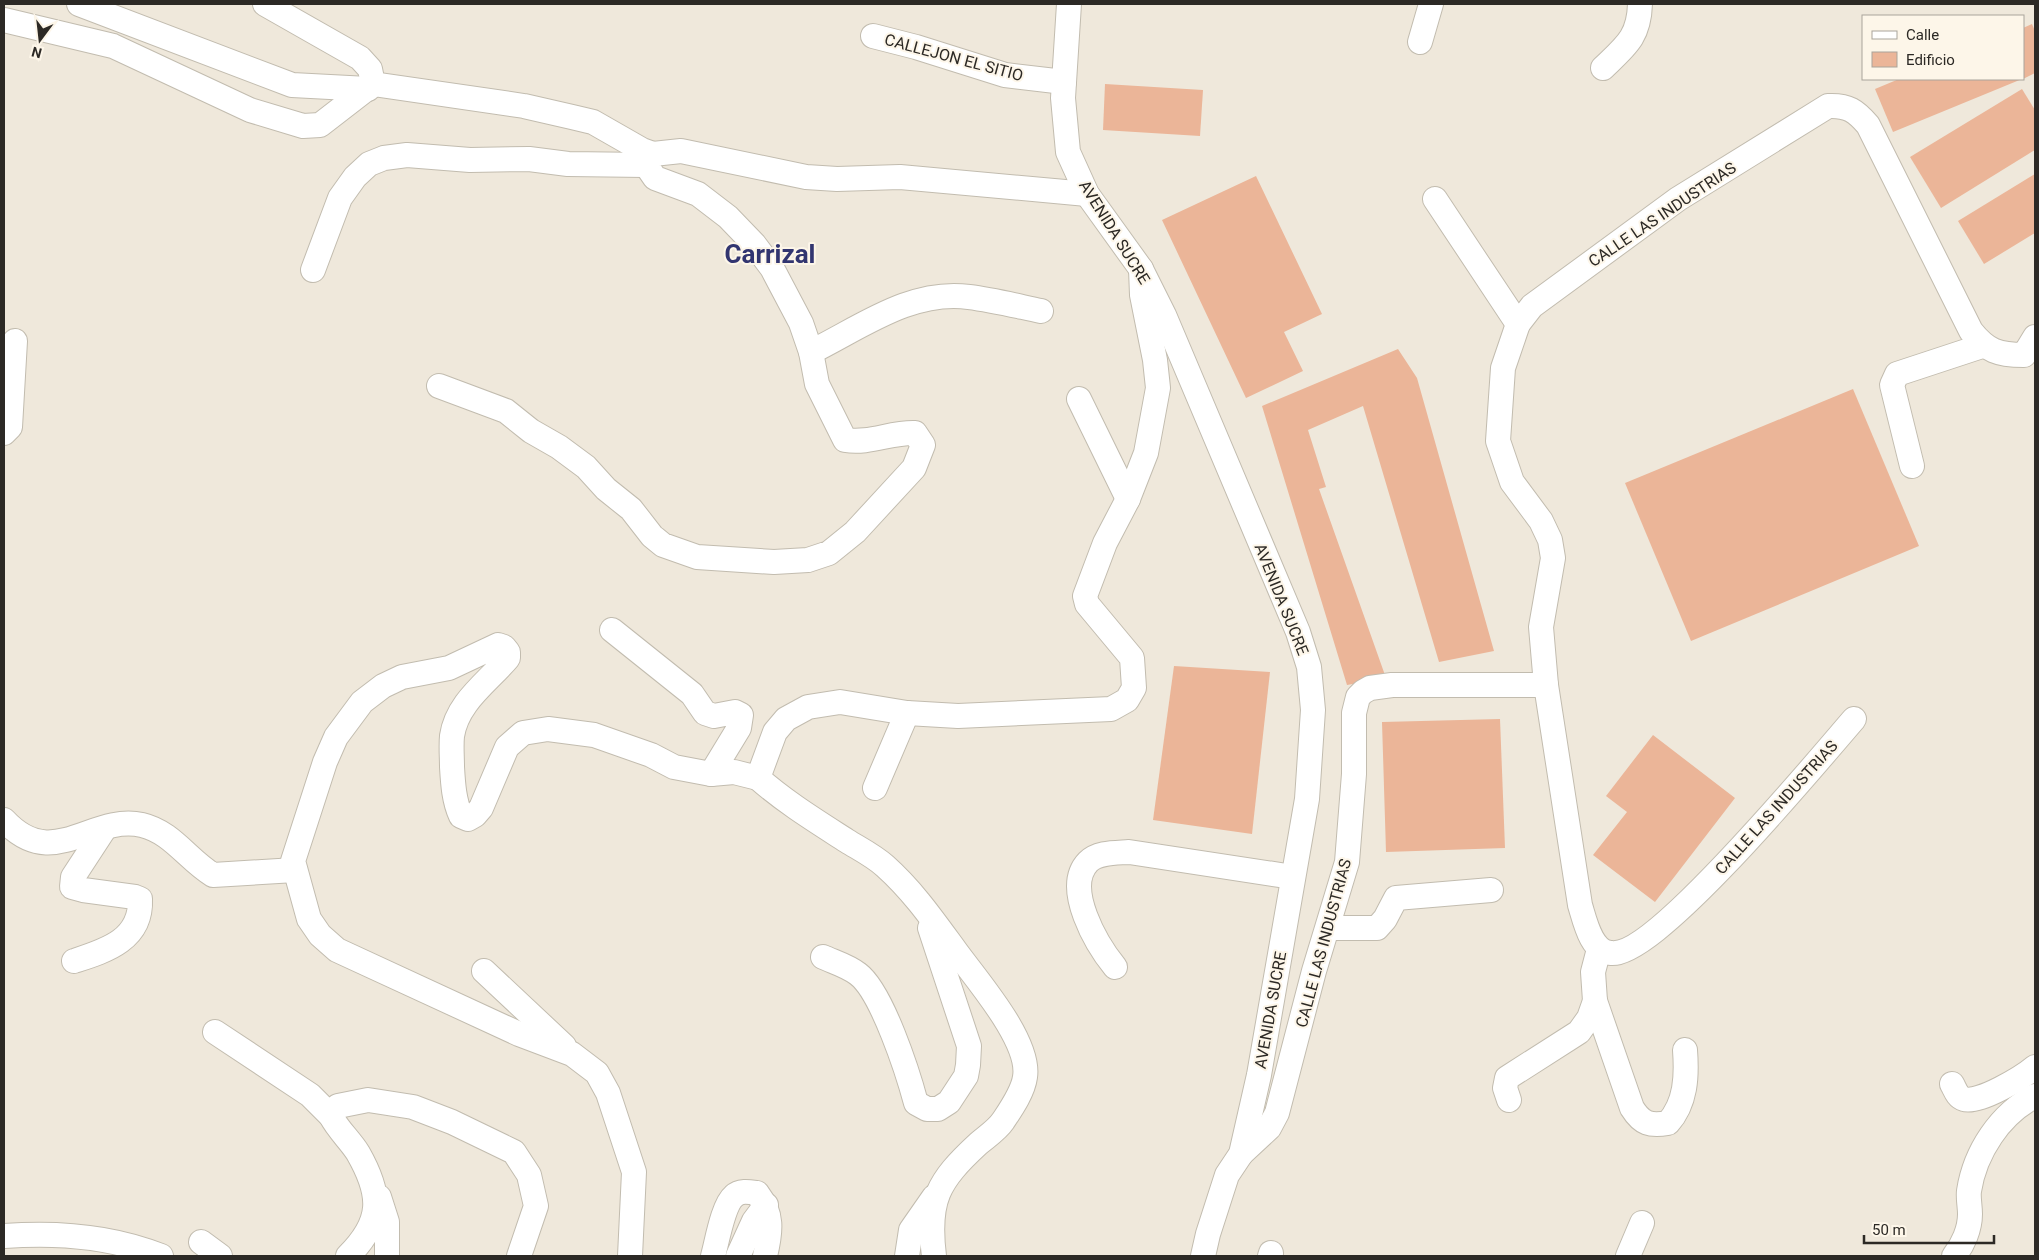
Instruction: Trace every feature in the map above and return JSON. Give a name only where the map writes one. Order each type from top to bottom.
[{"type":"street","points":[[79,4],[292,85],[371,86],[524,106],[593,122],[642,150],[650,160],[655,178],[698,194],[728,218],[754,244],[772,268],[801,323],[811,352],[816,384],[845,440],[856,442],[882,439],[902,432],[915,433],[923,445],[914,468],[855,532],[829,553],[808,560],[774,562],[697,557],[663,545],[652,536],[631,509],[606,489],[586,467],[559,447],[531,432],[506,411],[439,386]]},
{"type":"street","points":[[266,4],[360,58],[370,69],[371,86]]},
{"type":"street","name":"AVENIDA SUCRE","points":[[1070,4],[1063,120],[1068,152],[1087,194],[1141,270],[1164,315],[1298,632],[1309,667],[1313,710],[1307,799],[1259,1075],[1241,1154],[1227,1174],[1203,1256]]},
{"type":"street","points":[[1420,42],[1431,4]]},
{"type":"street","points":[[1603,68],[1628,45],[1640,23],[1640,4]]},
{"type":"street","points":[[4,20],[113,46],[250,110],[303,126],[320,124],[371,86]]},
{"type":"street","name":"CALLEJON EL SITIO","points":[[873,36],[916,46],[1005,75],[1064,82]]},
{"type":"street","name":"CALLE LAS INDUSTRIAS","points":[[1854,719],[1736,854],[1663,923],[1624,952],[1610,954],[1599,949],[1591,936],[1580,905],[1546,685],[1542,627],[1553,558],[1550,540],[1540,521],[1512,482],[1498,440],[1502,368],[1518,324],[1532,306],[1678,199],[1828,106],[1842,105],[1856,111],[1868,125],[1971,331],[1982,346]]},
{"type":"street","points":[[313,270],[340,198],[356,177],[370,164],[384,158],[407,155],[470,160],[529,159],[568,164],[650,160],[681,151],[806,177],[865,179],[900,177],[1087,194]]},
{"type":"street","points":[[1435,199],[1518,324]]},
{"type":"street","points":[[758,778],[775,732],[786,719],[808,706],[840,702],[907,713],[958,716],[1110,709],[1127,700],[1134,688],[1132,658],[1087,604],[1085,596],[1105,543],[1128,499],[1146,453],[1158,388],[1155,360],[1145,314],[1141,270]]},
{"type":"street","points":[[811,352],[895,308],[926,300],[968,296],[1041,311]]},
{"type":"street","points":[[1912,466],[1892,385],[1896,374],[1982,346],[2004,355],[2024,356],[2035,337]]},
{"type":"street","points":[[4,433],[10,427],[15,341]]},
{"type":"street","points":[[1079,399],[1128,499]]},
{"type":"street","points":[[612,630],[692,694],[705,713],[714,716],[736,712],[741,715],[739,728],[711,774]]},
{"type":"street","points":[[572,1054],[519,1034],[337,950],[320,935],[309,919],[293,862],[325,762],[336,736],[362,702],[383,686],[402,677],[449,668],[498,645],[504,647],[508,652],[508,658],[482,684],[464,706],[452,736],[452,778],[456,802],[461,816],[468,819],[475,816],[481,808],[507,746],[523,734],[548,729],[594,735],[651,755],[674,768],[711,774],[734,772],[758,778],[780,798],[884,864],[921,902],[991,997],[1022,1052],[1026,1076],[1019,1094],[1002,1123],[959,1162],[911,1230],[906,1256]]},
{"type":"street","name":"CALLE LAS INDUSTRIAS","points":[[1241,1154],[1269,1128],[1277,1113],[1314,971],[1329,928],[1347,862],[1354,774],[1354,713],[1358,697],[1370,688],[1392,685],[1546,685]]},
{"type":"street","points":[[875,788],[907,713]]},
{"type":"street","points":[[4,820],[24,838],[48,843],[79,838],[122,822],[143,826],[163,833],[203,869],[213,875],[295,870]]},
{"type":"street","points":[[74,961],[113,948],[131,931],[140,907],[140,899],[135,896],[82,890],[72,886],[72,877],[105,828]]},
{"type":"street","points":[[1115,967],[1100,948],[1082,907],[1079,882],[1088,863],[1102,855],[1128,852],[1293,877]]},
{"type":"street","points":[[1329,928],[1377,928],[1385,919],[1396,898],[1491,890]]},
{"type":"street","points":[[823,957],[859,974],[870,988],[896,1039],[916,1103],[927,1109],[938,1109],[949,1102],[966,1076],[969,1046],[921,902]]},
{"type":"street","points":[[1599,949],[1593,972],[1595,1001],[1632,1108],[1641,1122],[1654,1126],[1668,1123],[1679,1109],[1687,1076],[1685,1050]]},
{"type":"street","points":[[484,971],[572,1054],[597,1074],[608,1093],[634,1172],[630,1256]]},
{"type":"street","points":[[1509,1100],[1505,1088],[1507,1078],[1579,1032],[1589,1018],[1595,1001]]},
{"type":"street","points":[[215,1032],[310,1095],[331,1116],[336,1126],[357,1152],[381,1199],[387,1222],[387,1256]]},
{"type":"street","points":[[1952,1084],[1958,1096],[1964,1100],[1978,1098],[2024,1076],[2035,1067]]},
{"type":"street","points":[[1954,1256],[1962,1246],[1970,1217],[1969,1191],[1978,1161],[1989,1136],[2026,1101],[2035,1096]]},
{"type":"street","points":[[331,1116],[338,1106],[368,1100],[413,1107],[452,1122],[514,1152],[529,1175],[536,1206],[519,1256]]},
{"type":"street","points":[[348,1256],[366,1238],[376,1206],[374,1188]]},
{"type":"street","points":[[713,1256],[727,1206],[734,1195],[744,1192],[757,1193],[766,1206],[770,1220],[769,1239],[765,1256]]},
{"type":"street","points":[[934,1256],[932,1216],[936,1194]]},
{"type":"street","points":[[738,1256],[754,1221],[766,1206]]},
{"type":"street","points":[[1628,1256],[1642,1223]]},
{"type":"street","points":[[4,1236],[61,1234],[138,1247],[161,1256]]},
{"type":"street","points":[[201,1242],[220,1256]]},
{"type":"building","points":[[2032,24],[2035,31],[2035,73],[2024,78],[2024,28]]},
{"type":"building","points":[[1897,80],[2020,80],[1893,132],[1875,89]]},
{"type":"building","points":[[1105,84],[1203,90],[1200,136],[1103,130]]},
{"type":"building","points":[[2022,89],[2035,110],[2035,150],[1941,208],[1910,157]]},
{"type":"building","points":[[2035,174],[2035,233],[1984,264],[1958,221]]},
{"type":"building","points":[[1256,176],[1322,314],[1284,332],[1303,371],[1246,398],[1162,220]]},
{"type":"building","points":[[1398,349],[1417,378],[1494,651],[1439,662],[1363,406],[1308,430],[1326,487],[1319,489],[1386,678],[1347,685],[1262,406]]},
{"type":"building","points":[[1853,389],[1919,546],[1691,641],[1625,483]]},
{"type":"building","points":[[1174,666],[1270,672],[1252,834],[1153,820]]},
{"type":"building","points":[[1500,719],[1505,848],[1386,852],[1382,722]]},
{"type":"building","points":[[1653,735],[1735,798],[1655,902],[1593,855],[1627,812],[1606,796]]},
{"type":"district","name":"Carrizal","points":[[770,254]]}]
